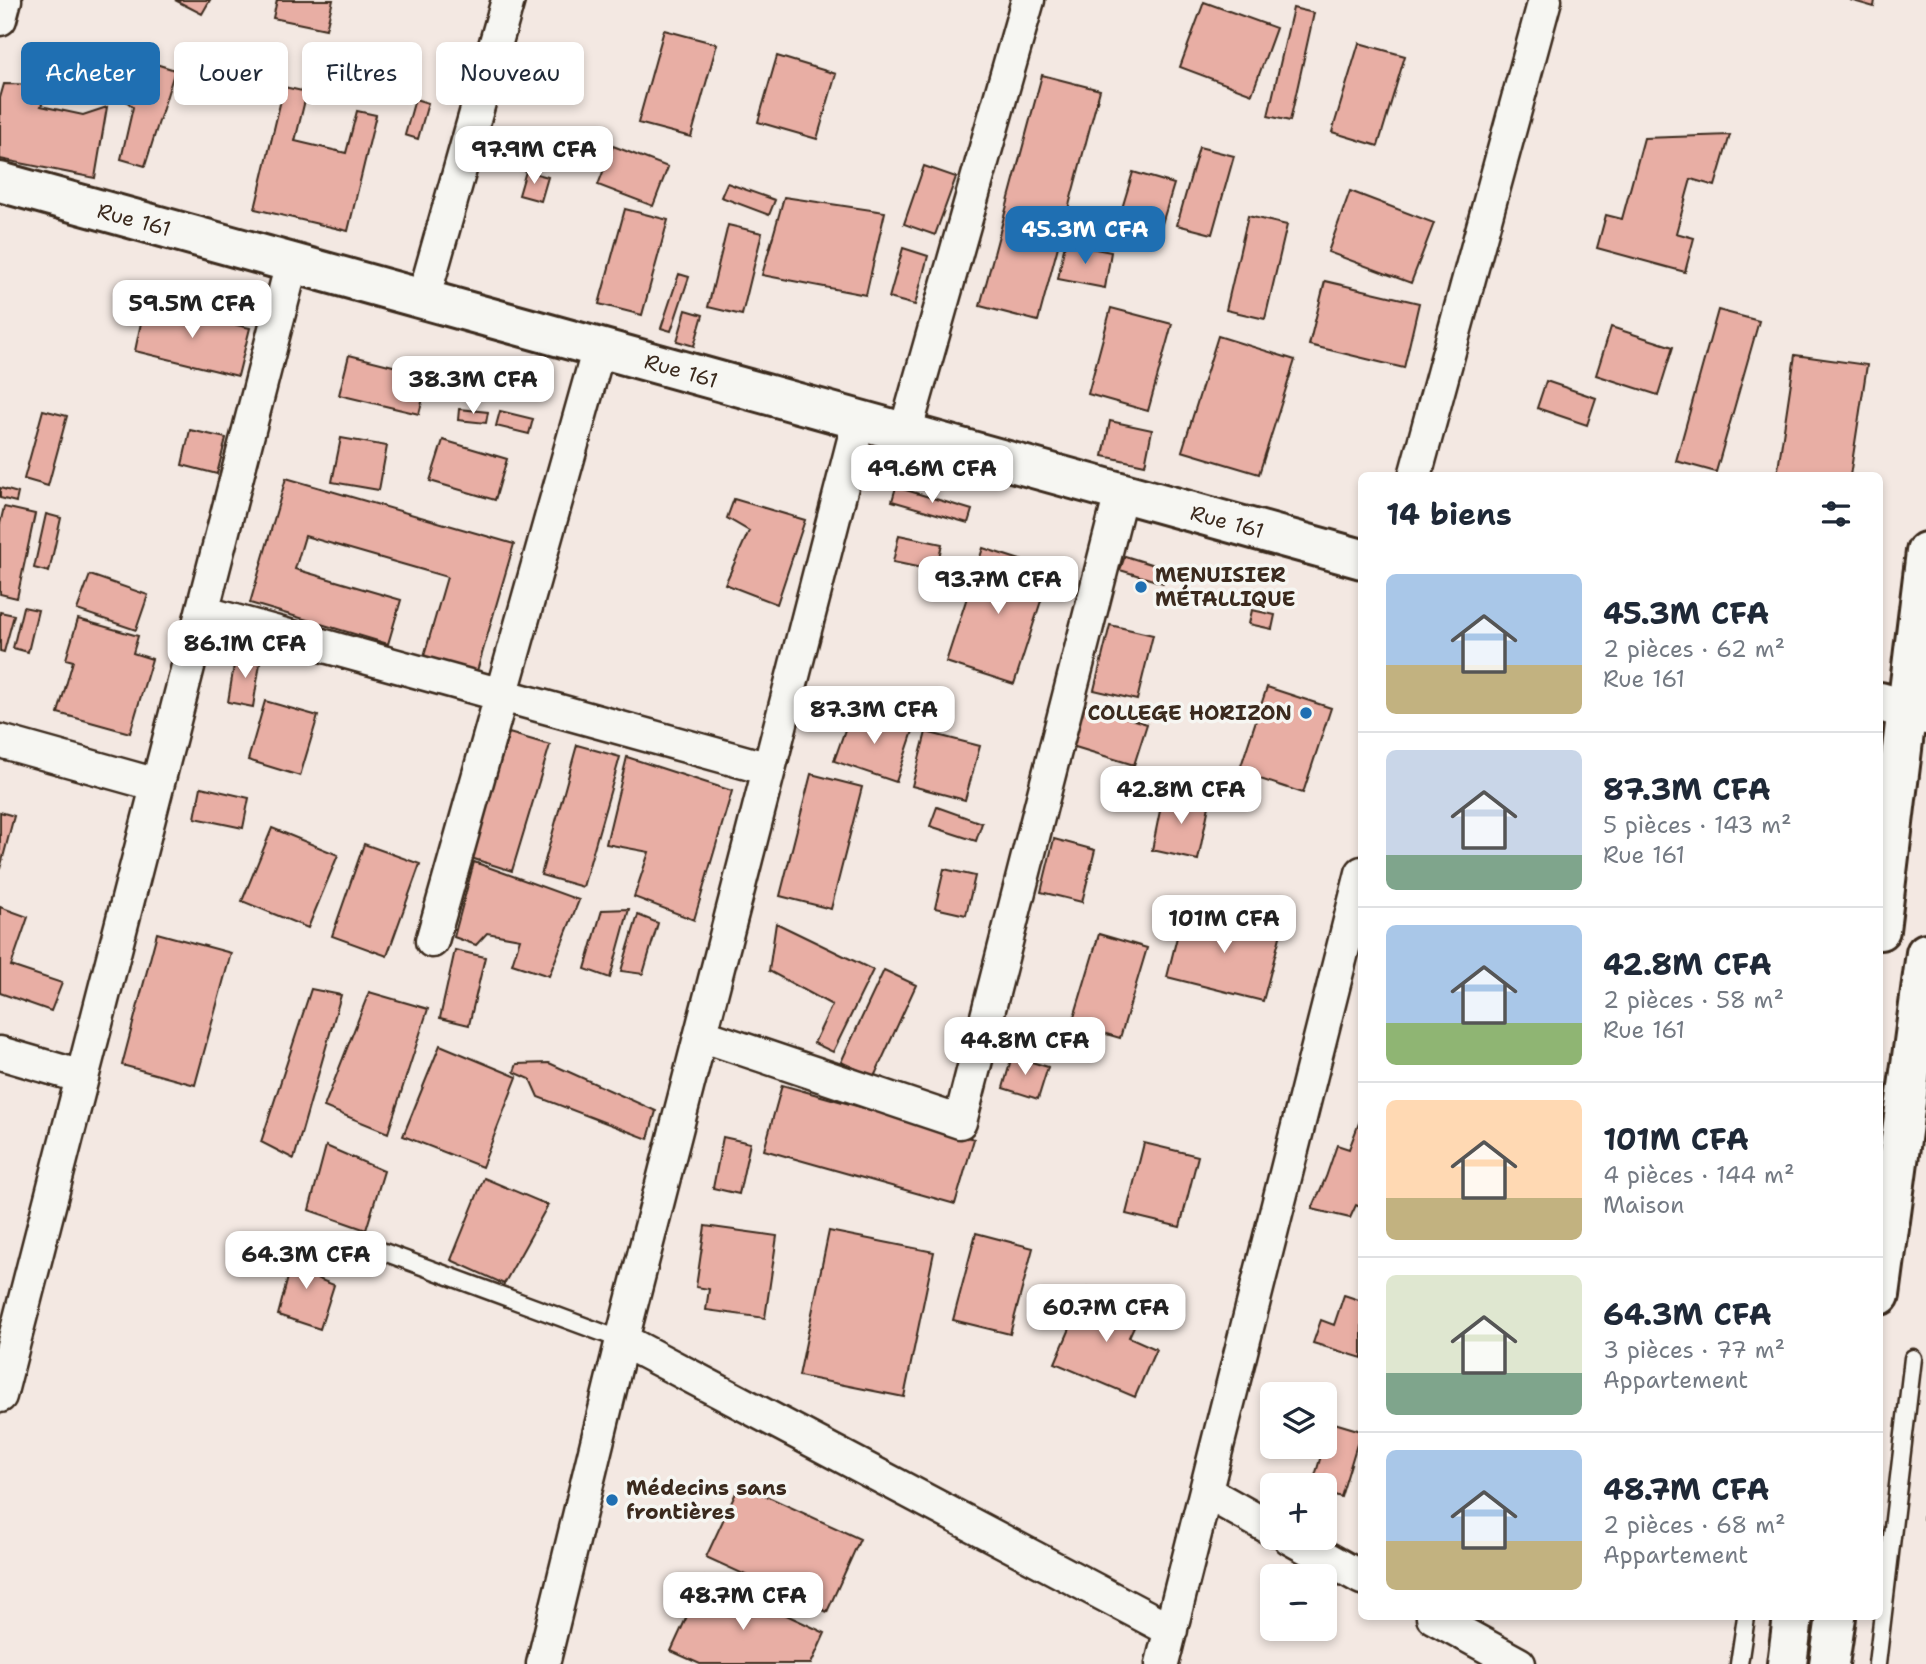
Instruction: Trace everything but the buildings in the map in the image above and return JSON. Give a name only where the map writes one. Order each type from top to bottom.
[{"type":"street","points":[[0,19],[5,0]]},
{"type":"street","points":[[423,300],[508,0]]},
{"type":"street","points":[[905,433],[1028,0]]},
{"type":"street","points":[[1416,472],[1545,0]]},
{"type":"street","name":"Rue 161","points":[[0,183],[1358,558]]},
{"type":"street","points":[[0,1396],[292,263]]},
{"type":"street","points":[[432,941],[598,348]]},
{"type":"street","points":[[543,1664],[622,1340],[859,420]]},
{"type":"street","points":[[701,1035],[961,1122],[1121,493]]},
{"type":"street","points":[[1883,872],[1926,552]]},
{"type":"street","points":[[202,612],[769,769]]},
{"type":"street","points":[[0,741],[157,785]]},
{"type":"street","points":[[1163,1664],[1358,889]]},
{"type":"street","points":[[1883,1273],[1926,953]]},
{"type":"street","points":[[0,1053],[82,1077]]},
{"type":"street","points":[[622,1340],[1171,1630]]},
{"type":"street","points":[[1206,1492],[1260,1522]]},
{"type":"street","points":[[1312,1550],[1358,1576]]},
{"type":"street","points":[[1438,1620],[1519,1664]]},
{"type":"street","points":[[1787,1664],[1793,1620]]},
{"type":"street","points":[[1829,1664],[1836,1620]]},
{"type":"lane","points":[[384,1252],[622,1340]]},
{"type":"lane","points":[[1883,1613],[1913,1358]]},
{"type":"lane","points":[[1739,1664],[1746,1620]]},
{"type":"lane","points":[[1877,1664],[1882,1620]]},
{"type":"place","name":"MENUISIER MÉTALLIQUE","points":[[1141,587]]},
{"type":"place","name":"COLLEGE HORIZON","points":[[1306,713]]},
{"type":"place","name":"Médecins sans frontières","points":[[612,1500]]}]
